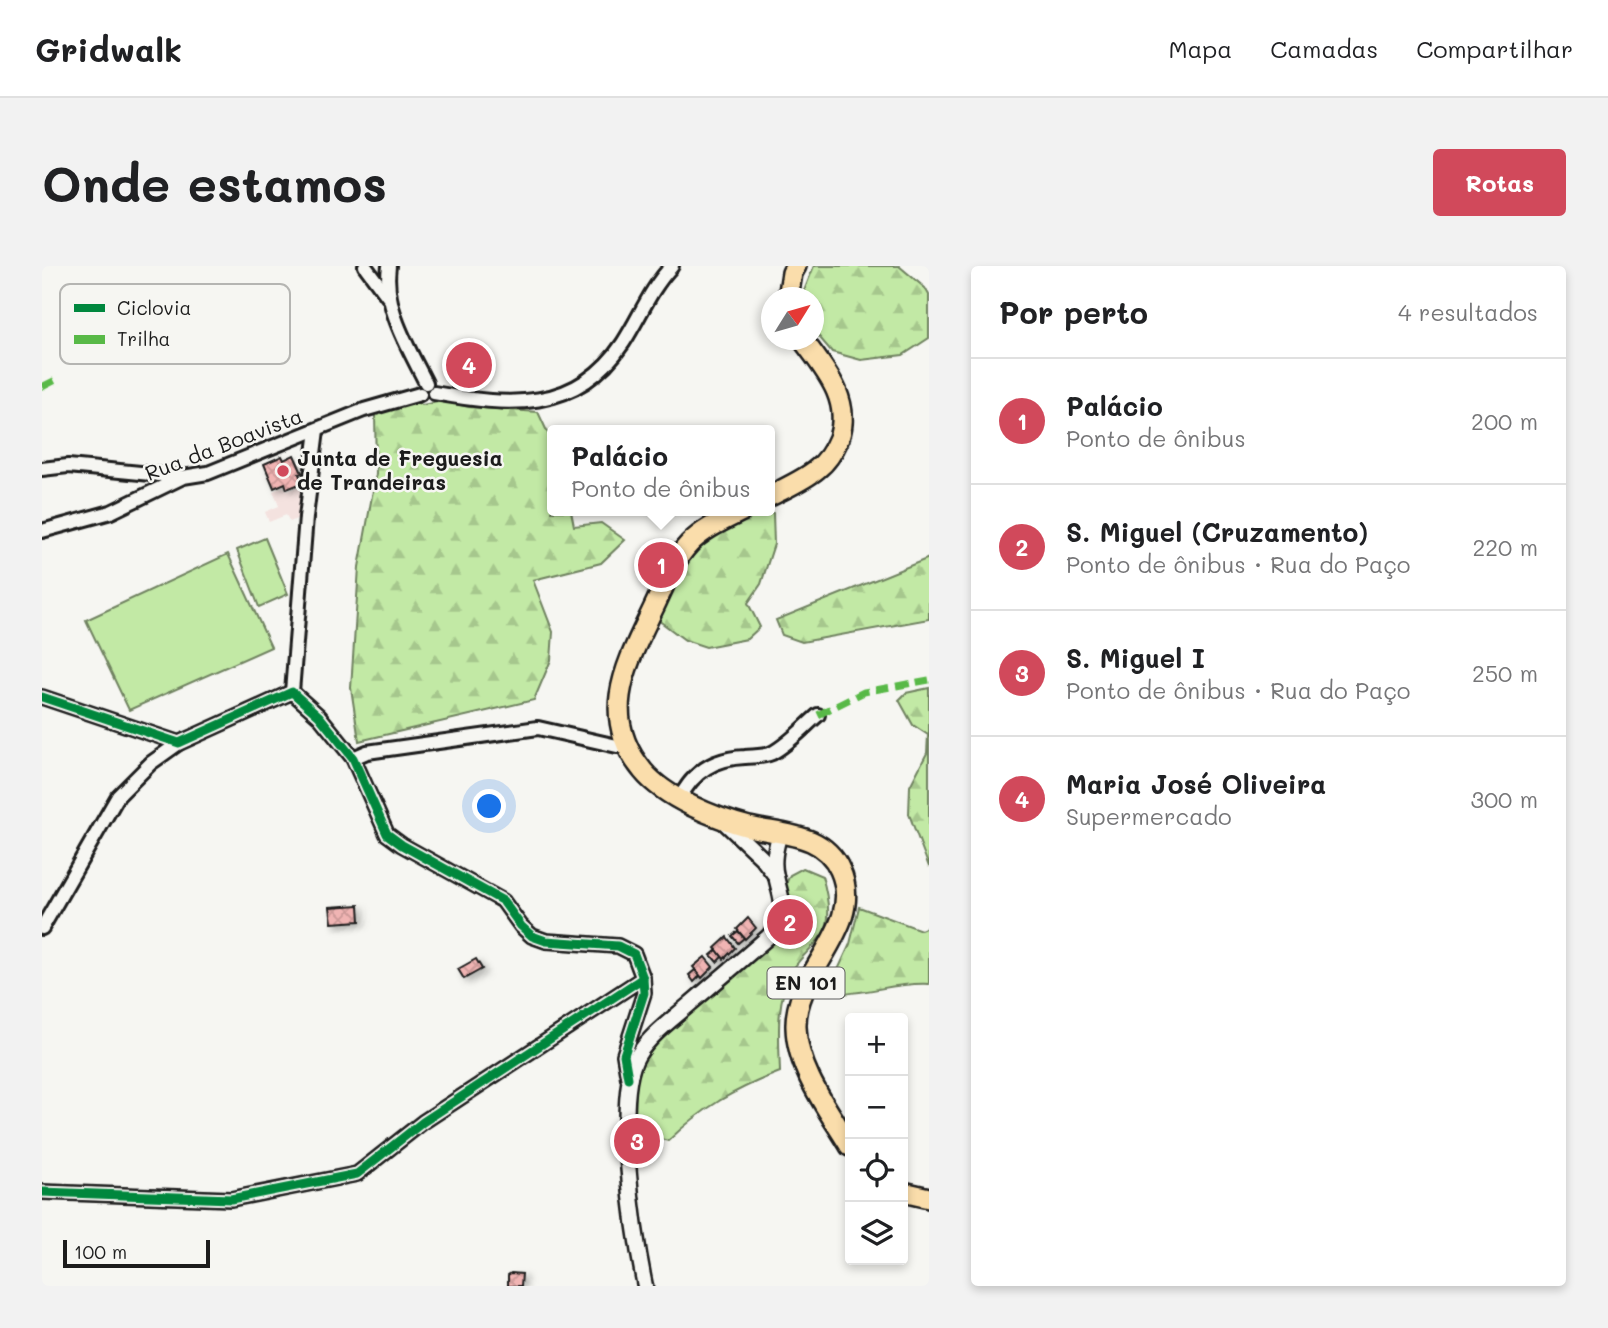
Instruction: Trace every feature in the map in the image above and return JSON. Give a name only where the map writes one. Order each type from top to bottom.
[{"type":"main road","points":[[790,287],[796,266]]},
{"type":"main road","points":[[775,493],[815,471],[827,461],[842,429],[843,405],[834,383],[810,350]]},
{"type":"main road","name":"EN 101","points":[[733,516],[690,543],[676,562],[626,667],[618,694],[619,721],[626,745],[645,774],[662,788],[719,817],[815,842],[826,850],[840,869],[846,901],[841,922],[805,985],[796,1027],[800,1053],[846,1139]]},
{"type":"main road","points":[[908,1193],[929,1198]]},
{"type":"street","points":[[365,266],[388,298],[427,390],[502,402],[529,403],[554,398],[584,381],[605,364],[623,343],[658,280],[672,266]]},
{"type":"street","points":[[388,298],[390,266]]},
{"type":"street","name":"Rua da Boavista","points":[[42,531],[111,512],[183,477],[208,473],[364,410],[427,390]]},
{"type":"street","points":[[292,692],[306,517],[317,430]]},
{"type":"street","points":[[42,469],[68,466],[183,477]]},
{"type":"street","points":[[42,928],[118,796],[151,763],[179,743],[292,692]]},
{"type":"street","points":[[292,692],[319,716],[353,758],[387,834],[503,901],[532,936],[546,941],[618,946],[634,954],[643,978],[644,993],[624,1055],[628,1078],[626,1105],[637,1247],[646,1286]]},
{"type":"street","points":[[42,697],[179,743]]},
{"type":"street","points":[[680,798],[691,779],[707,767],[728,759],[772,753],[818,715]]},
{"type":"street","points":[[353,758],[367,752],[538,728],[617,746],[626,745]]},
{"type":"street","points":[[719,817],[762,858],[775,876]]},
{"type":"street","points":[[628,1078],[638,1056],[655,1034],[779,926],[784,908],[775,876],[773,831]]},
{"type":"street","points":[[762,858],[763,842],[773,831]]},
{"type":"street","points":[[42,1192],[231,1199],[357,1174],[423,1122],[643,978]]},
{"type":"shaded area","points":[[304,484],[306,489],[303,516],[290,522],[286,515],[269,522],[265,512],[279,506],[273,491],[284,486],[287,491]]},
{"type":"green space","points":[[814,266],[899,266],[925,288],[929,295],[929,338],[903,355],[861,360],[832,352],[824,343],[824,287],[806,287]]},
{"type":"green space","points":[[443,401],[469,407],[538,412],[547,431],[547,516],[572,516],[574,526],[601,523],[625,540],[601,563],[533,580],[553,632],[551,660],[534,700],[359,741],[351,688],[359,567],[376,474],[375,412],[416,402],[422,405]]},
{"type":"green space","points":[[754,516],[773,516],[774,544],[761,584],[748,603],[760,627],[747,639],[706,647],[685,640],[658,620],[686,561],[703,542]]},
{"type":"green space","points":[[265,538],[288,594],[259,607],[237,550]]},
{"type":"green space","points":[[228,554],[271,647],[129,710],[86,620]]},
{"type":"green space","points":[[929,558],[929,619],[802,642],[782,635],[776,620]]},
{"type":"green space","points":[[929,688],[929,867],[909,814],[910,786],[927,753],[928,735],[913,725],[899,700],[906,693]]},
{"type":"green space","points":[[803,868],[822,876],[828,921],[823,934],[795,966],[783,995],[779,1020],[780,1072],[720,1100],[668,1141],[653,1137],[635,1123],[636,1079],[647,1051],[670,1027],[783,932],[792,908],[785,886],[790,875]]},
{"type":"green space","points":[[859,907],[921,930],[929,926],[929,984],[836,994],[830,987],[850,944]]},
{"type":"building","points":[[294,455],[302,473],[299,474],[302,483],[287,489],[285,483],[274,488],[264,464],[282,456],[284,460]]},
{"type":"building","points":[[359,905],[360,921],[332,923],[330,907]]},
{"type":"building","points":[[748,918],[756,928],[745,939],[737,929]]},
{"type":"building","points":[[738,931],[744,938],[738,943],[732,936]]},
{"type":"building","points":[[727,937],[735,948],[724,959],[715,948]]},
{"type":"building","points":[[717,950],[722,957],[717,962],[711,955]]},
{"type":"building","points":[[705,957],[713,967],[702,978],[693,967]]},
{"type":"building","points":[[476,959],[482,969],[464,979],[458,969]]},
{"type":"building","points":[[695,970],[700,976],[694,982],[689,975]]},
{"type":"building","points":[[522,1274],[521,1286],[508,1286],[508,1275]]},
{"type":"marked path","points":[[42,387],[60,378]]},
{"type":"marked path","points":[[818,715],[864,692],[929,680]]},
{"type":"cycle path","points":[[42,697],[179,743],[292,692],[319,716],[353,758],[387,834],[503,901],[532,936],[546,941],[618,946],[634,954],[643,978],[644,993],[624,1055],[628,1078]]},
{"type":"cycle path","points":[[42,1192],[231,1199],[357,1174],[423,1122],[643,978]]},
{"type":"place","name":"Maria José Oliveira","points":[[469,365]]},
{"type":"place","name":"Junta de Freguesia de Trandeiras","points":[[283,471]]},
{"type":"place","name":"Palácio","points":[[661,565]]},
{"type":"place","name":"S. Miguel (Cruzamento)","points":[[790,922]]},
{"type":"place","name":"S. Miguel I","points":[[637,1141]]}]
